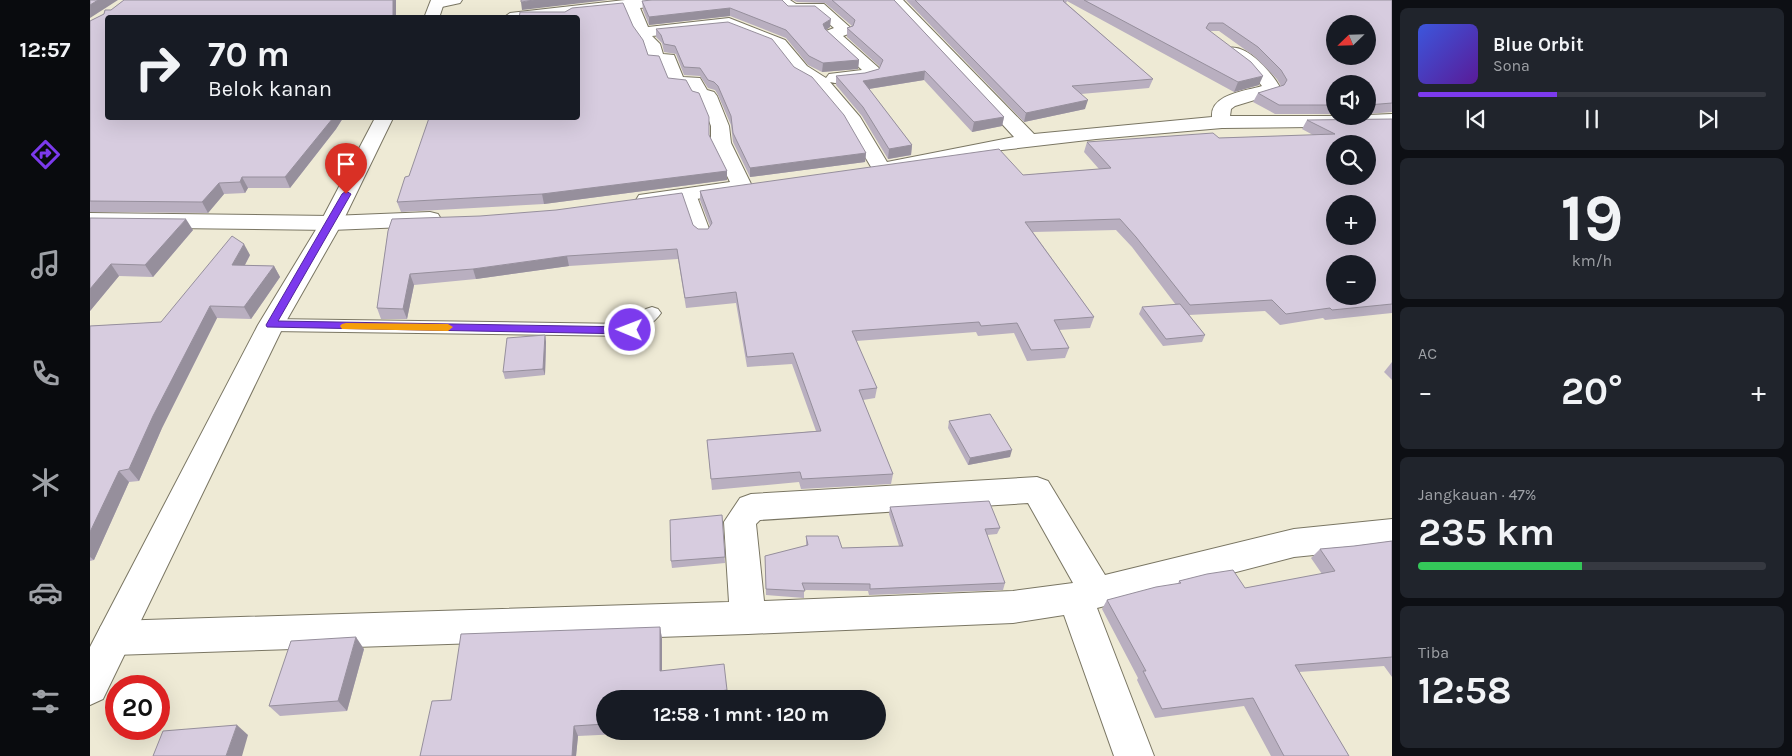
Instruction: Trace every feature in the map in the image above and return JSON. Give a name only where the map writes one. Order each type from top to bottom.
[{"type":"street","points":[[435,7],[455,0]]},
{"type":"street","points":[[529,15],[560,10],[673,0]]},
{"type":"street","points":[[781,0],[794,9],[819,7],[845,30],[832,34],[871,69],[871,72],[864,75],[819,80]]},
{"type":"street","points":[[895,0],[1028,140]]},
{"type":"street","points":[[630,202],[751,185],[721,143],[720,126],[708,96],[700,95],[694,82],[676,82],[668,59],[656,58],[652,44],[646,42],[631,4]]},
{"type":"street","points":[[642,32],[732,24],[779,43],[802,70],[819,80],[853,121],[871,170],[1028,140],[1222,122],[1392,120]]},
{"type":"street","points":[[1220,42],[1246,59],[1269,83],[1272,89],[1223,105],[1220,112],[1222,122]]},
{"type":"street","points":[[90,686],[271,325],[330,223],[383,120]]},
{"type":"street","points":[[90,220],[330,223],[445,219]]},
{"type":"street","points":[[748,618],[740,522],[751,507],[1037,490],[1086,595],[1134,756]]},
{"type":"street","points":[[114,638],[748,618],[1013,607],[1086,595],[1294,543],[1392,533]]},
{"type":"lane","points":[[689,194],[703,234]]},
{"type":"lane","points":[[271,325],[630,330],[652,313]]},
{"type":"building","points":[[90,0],[98,0],[90,5]]},
{"type":"building","points":[[124,0],[393,0],[393,15],[105,15],[105,120],[331,120],[285,177],[242,177],[240,182],[219,183],[202,202],[90,201],[90,21],[104,14],[105,10],[111,10]]},
{"type":"building","points":[[782,0],[788,6],[815,6],[831,19],[823,24],[825,29],[859,60],[823,63],[809,56],[786,30],[730,8],[649,17],[642,1]]},
{"type":"building","points":[[832,0],[894,0],[1004,117],[974,122],[925,71],[863,81],[912,145],[889,149],[863,107],[836,76],[865,73],[879,69],[883,60],[847,28],[853,26],[855,20]]},
{"type":"building","points":[[915,0],[1064,0],[1153,79],[1072,86],[1088,100],[1026,113]]},
{"type":"building","points":[[1084,0],[1392,0],[1392,103],[1376,104],[1376,75],[1326,75],[1326,105],[1279,105],[1258,93],[1284,85],[1287,80],[1281,70],[1258,47],[1223,23],[1209,23],[1206,28],[1251,62],[1263,76],[1238,82]]},
{"type":"building","points":[[623,3],[633,26],[643,40],[648,55],[659,56],[668,78],[686,80],[692,91],[699,93],[709,117],[709,135],[727,171],[542,194],[397,202],[405,177],[409,176],[428,120],[580,120],[580,15],[520,15],[520,12],[565,12],[572,8]]},
{"type":"building","points":[[728,22],[772,39],[794,67],[812,77],[844,115],[866,153],[750,168],[733,133],[731,116],[718,86],[708,80],[700,68],[684,67],[675,46],[664,44],[661,35],[656,29]]},
{"type":"building","points":[[1376,119],[1392,119],[1392,304],[1332,310],[1330,308],[1286,314],[1272,300],[1190,305],[1120,219],[1025,222],[1094,317],[1054,320],[1069,348],[1031,350],[1017,323],[981,326],[979,322],[852,331],[877,388],[859,390],[893,474],[802,479],[800,472],[711,479],[707,440],[821,431],[793,353],[747,357],[736,292],[685,298],[677,249],[567,256],[473,269],[410,274],[403,309],[377,308],[388,231],[392,219],[480,216],[556,210],[682,193],[693,225],[698,229],[708,229],[712,223],[700,191],[999,149],[1023,175],[1111,168],[1087,142],[1213,133],[1219,138],[1335,134],[1307,120],[1326,120],[1326,125],[1376,125]]},
{"type":"building","points":[[90,218],[186,219],[145,265],[111,264],[90,289]]},
{"type":"building","points":[[232,236],[244,244],[232,265],[274,266],[244,307],[210,306],[153,416],[129,469],[119,471],[90,532],[90,326],[161,322]]},
{"type":"building","points":[[1180,304],[1205,335],[1166,339],[1142,307]]},
{"type":"building","points":[[545,335],[543,369],[503,372],[507,338]]},
{"type":"building","points":[[990,414],[1012,450],[970,458],[949,421]]},
{"type":"building","points":[[989,501],[1000,528],[985,529],[1005,583],[870,589],[870,584],[802,583],[805,591],[766,589],[765,556],[808,545],[806,536],[838,536],[842,548],[903,546],[890,507]]},
{"type":"building","points":[[722,515],[725,557],[671,561],[670,520]]},
{"type":"building","points":[[1392,541],[1392,657],[1295,665],[1349,756],[1284,756],[1253,698],[1162,709],[1143,671],[1146,671],[1107,600],[1156,587],[1181,583],[1179,581],[1207,574],[1233,570],[1245,588],[1335,571],[1320,549]]},
{"type":"building","points":[[660,627],[660,671],[724,664],[727,690],[596,690],[596,725],[574,726],[572,756],[420,756],[432,701],[451,700],[461,634]]},
{"type":"building","points":[[356,637],[338,701],[269,706],[291,641]]},
{"type":"building","points":[[237,725],[226,756],[153,756],[159,740],[170,740],[170,730]]},
{"type":"slow traffic","points":[[346,326],[448,327]]},
{"type":"route","points":[[346,194],[271,325],[630,330]]}]
